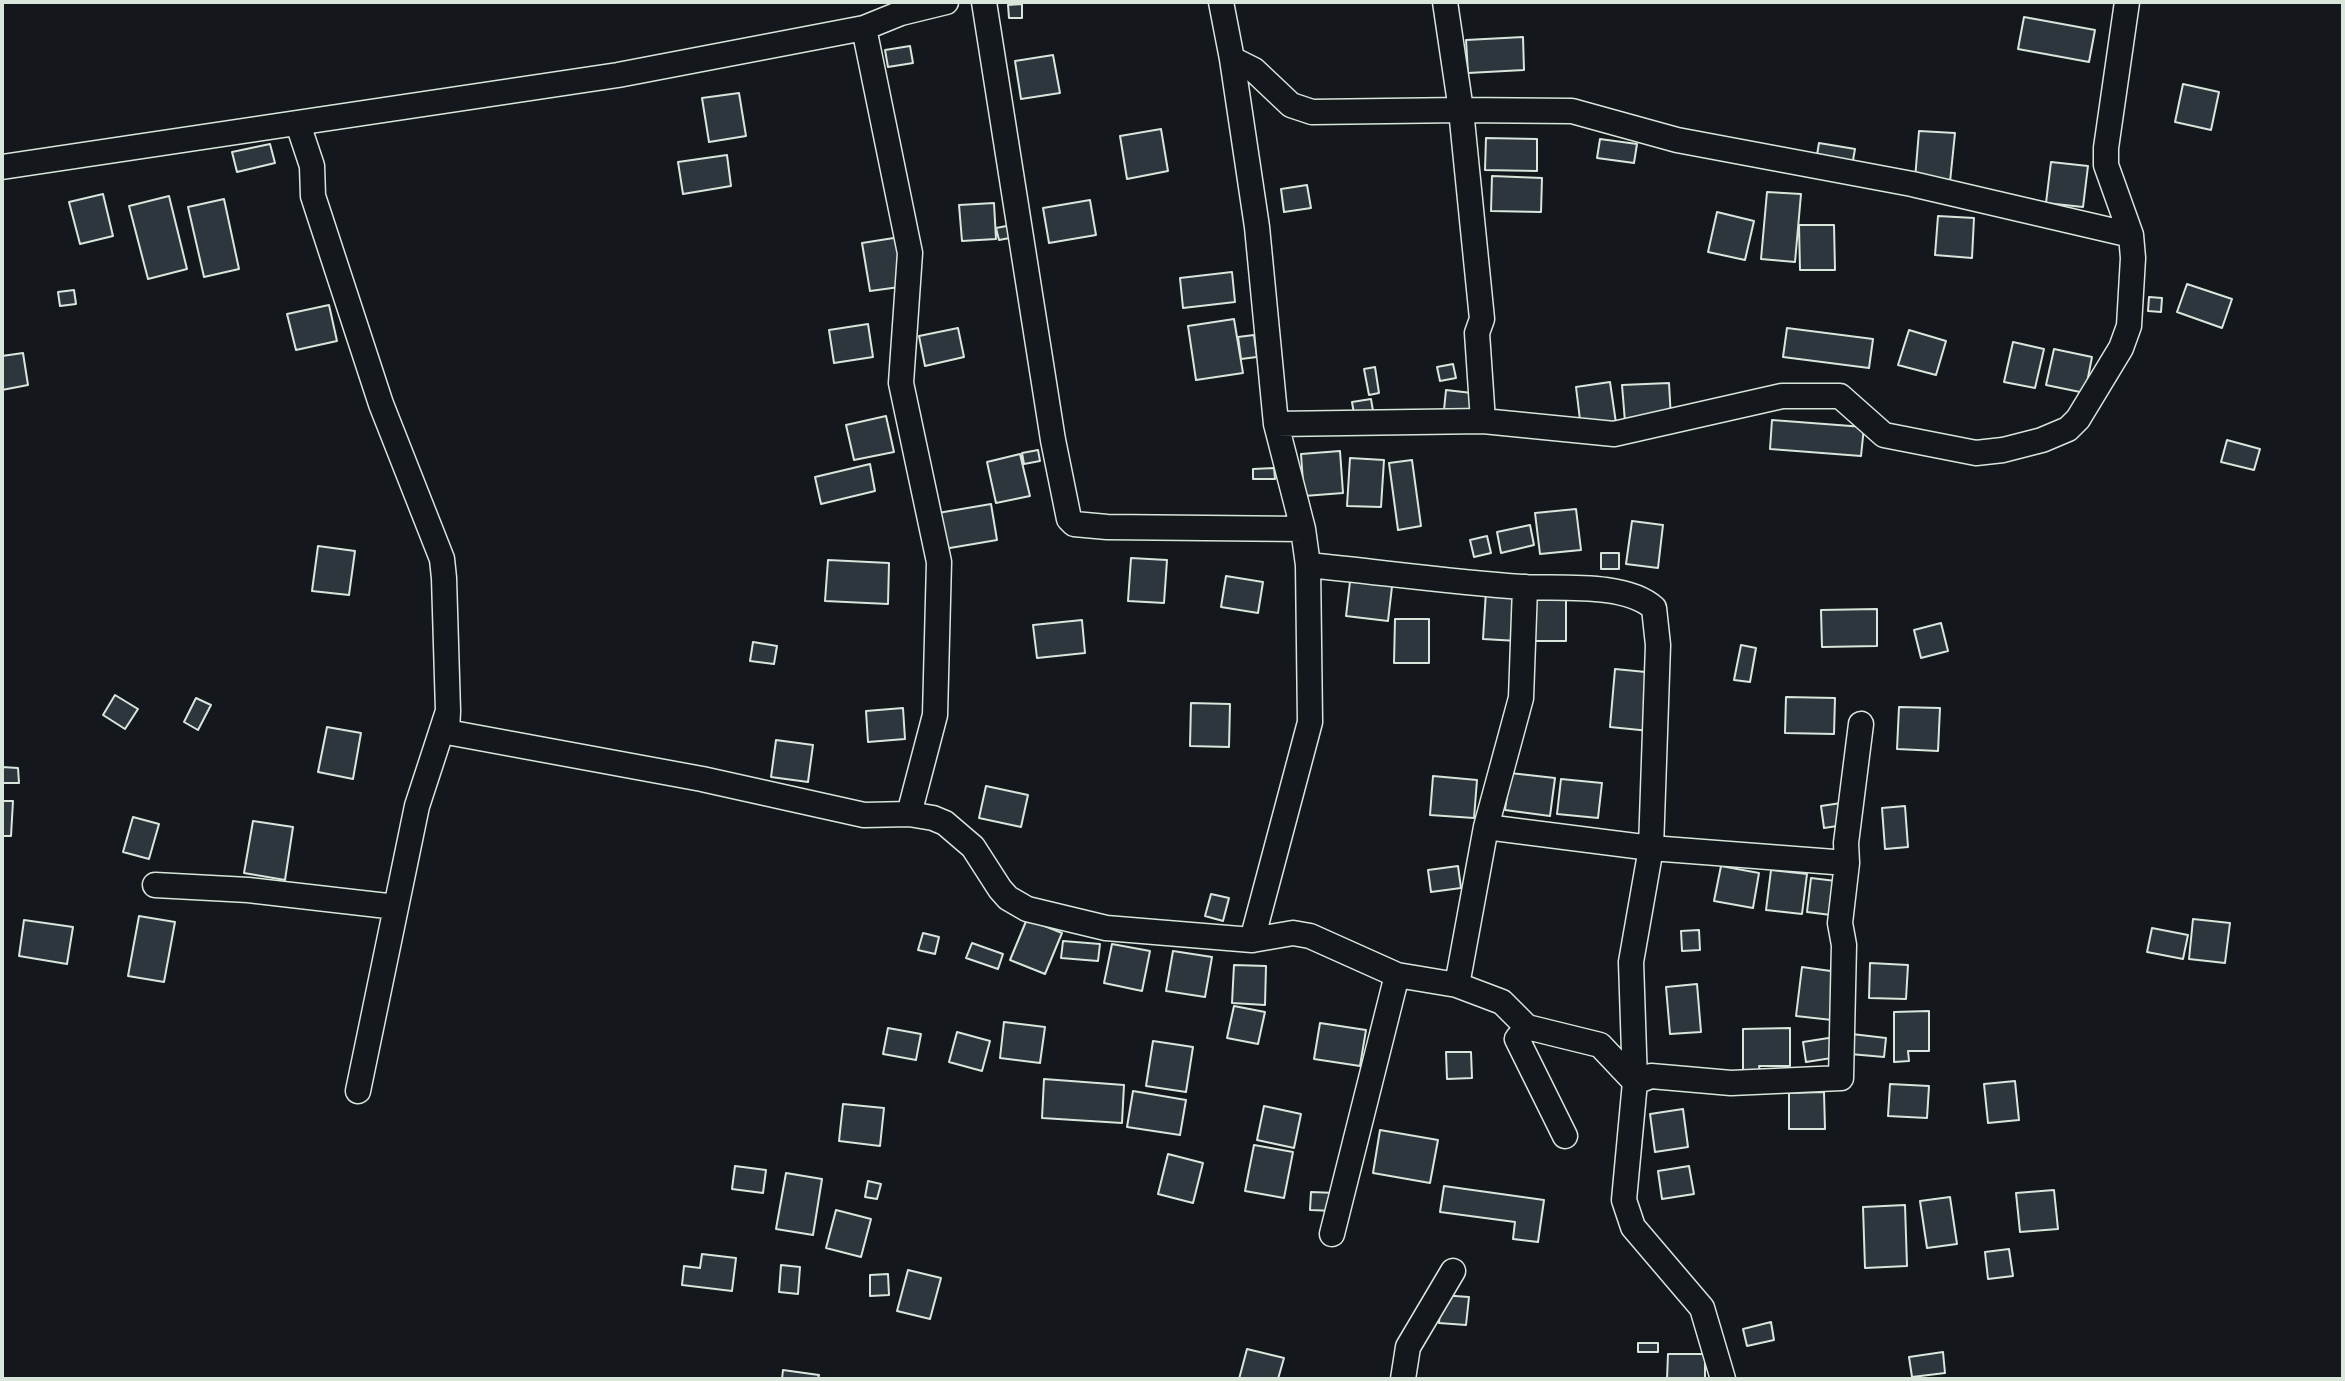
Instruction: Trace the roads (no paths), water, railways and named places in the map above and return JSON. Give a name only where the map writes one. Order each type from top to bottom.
[{"type":"street","points":[[2,167],[618,75],[864,28],[902,8],[946,2]]},
{"type":"street","points":[[984,2],[1053,440],[1069,519],[1074,524],[1107,527],[1303,529]]},
{"type":"street","points":[[1221,2],[1257,227],[1276,424],[1303,529],[1308,565],[1310,722],[1252,940]]},
{"type":"street","points":[[1445,2],[1461,110],[1482,319],[1477,333],[1483,421]]},
{"type":"street","points":[[1276,424],[1483,421],[1614,434],[1782,396],[1840,396],[1884,435],[1976,453],[2042,440],[2068,429],[2078,419],[2121,348],[2129,326],[2133,258],[2131,235],[2106,165],[2127,2]]},
{"type":"street","points":[[864,28],[910,253],[901,383],[939,562],[935,715],[909,814]]},
{"type":"street","points":[[1232,59],[1254,70],[1291,105],[1312,112],[1572,111],[1677,140],[1912,184],[2131,235]]},
{"type":"street","points":[[298,124],[312,166],[313,196],[381,404],[442,559],[446,613],[447,732],[702,779],[864,815],[909,814],[933,818],[945,823],[973,847],[1000,889],[1008,898],[1027,909],[1106,928],[1252,940],[1293,933],[1310,936],[1397,975],[1457,985],[1502,1002],[1527,1027],[1600,1045],[1635,1082]]},
{"type":"street","points":[[1308,565],[1525,587],[1577,586],[1625,594],[1654,608],[1658,645],[1651,848],[1631,962],[1635,1082],[1624,1200],[1633,1227],[1702,1308],[1723,1379]]},
{"type":"street","points":[[1457,985],[1486,827],[1521,698],[1525,587]]},
{"type":"street","points":[[358,1091],[417,806],[448,711]]},
{"type":"street","points":[[1635,1082],[1651,1076],[1731,1083],[1841,1078],[1844,945],[1840,923],[1847,863],[1846,843],[1861,724]]},
{"type":"street","points":[[1486,827],[1651,848],[1847,863]]},
{"type":"street","points":[[155,885],[248,890],[396,907]]},
{"type":"street","points":[[1332,1234],[1397,975]]},
{"type":"street","points":[[1527,1027],[1517,1039],[1565,1136]]},
{"type":"street","points":[[1403,1379],[1408,1347],[1453,1271]]}]
